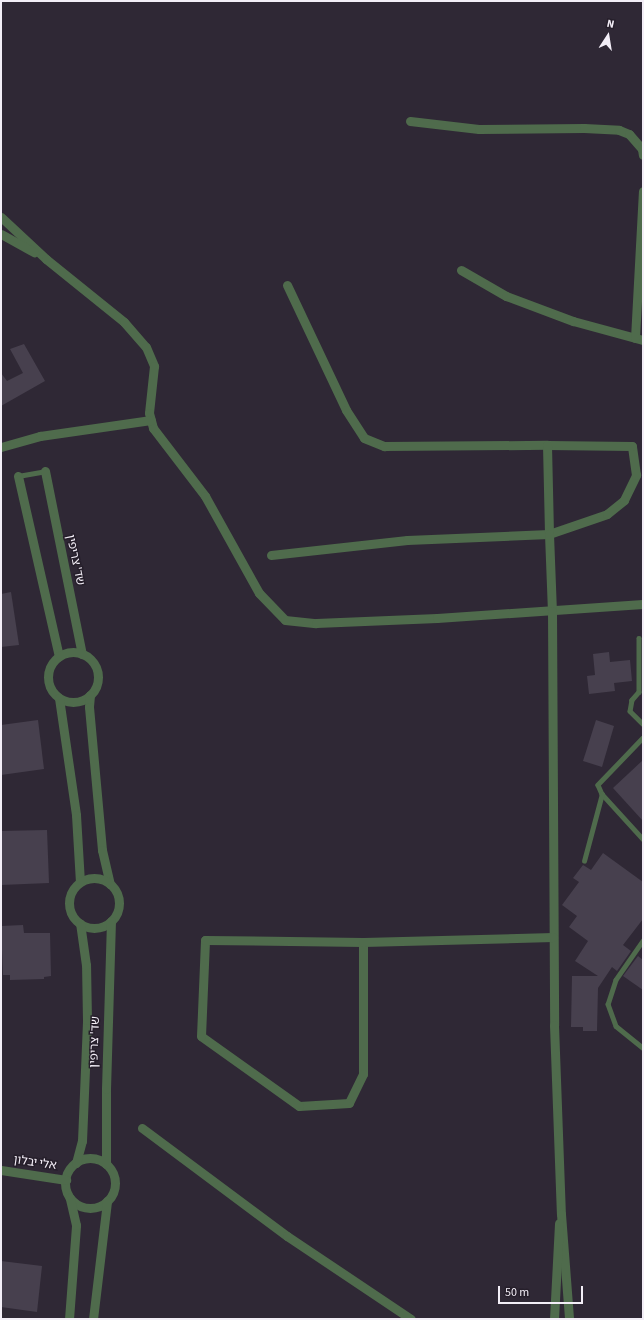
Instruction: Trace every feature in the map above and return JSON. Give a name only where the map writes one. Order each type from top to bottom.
[{"type":"street","points":[[410,121],[479,129],[584,128],[619,130],[629,134],[642,149],[643,155]]},
{"type":"street","points":[[461,270],[506,296],[573,321],[639,339],[643,191]]},
{"type":"street","points":[[1,217],[46,259],[124,322],[146,347],[154,366],[151,420],[153,428],[205,496],[258,593],[285,620],[316,624],[552,611],[643,604]]},
{"type":"street","points":[[1,234],[46,259]]},
{"type":"street","points":[[271,554],[408,540],[549,534],[607,514],[624,500],[636,474],[632,446],[384,446],[364,438],[346,410],[287,285]]},
{"type":"street","points":[[1,447],[40,436],[151,420]]},
{"type":"street","points":[[547,445],[552,611],[552,937],[561,1214],[570,1319]]},
{"type":"street","name":"שד' צריפין","points":[[45,472],[82,654]]},
{"type":"street","points":[[18,476],[59,656]]},
{"type":"street","points":[[66,653],[82,654],[95,664],[98,672],[97,684],[90,695],[75,702],[59,698],[53,692],[48,677],[53,662],[59,656],[66,653]]},
{"type":"street","points":[[90,695],[102,850],[110,884]]},
{"type":"street","points":[[59,698],[76,815],[80,882]]},
{"type":"street","points":[[96,878],[110,884],[116,890],[119,902],[116,914],[111,921],[96,928],[80,924],[74,918],[69,903],[72,891],[80,882],[96,878]]},
{"type":"street","name":"שד' צריפין","points":[[106,1164],[106,1089],[111,921]]},
{"type":"street","name":"שד' צריפין","points":[[76,1163],[82,1141],[87,1020],[86,965],[80,924]]},
{"type":"street","points":[[363,942],[363,1074],[349,1103],[299,1106],[201,1036],[205,940],[363,942],[552,937]]},
{"type":"street","points":[[142,1128],[287,1236],[411,1319]]},
{"type":"street","points":[[69,1319],[76,1225],[70,1198],[66,1180],[70,1168],[76,1163],[92,1158],[106,1164],[115,1178],[112,1195],[107,1201],[96,1207],[84,1208],[70,1198]]},
{"type":"street","name":"אלי יבלון","points":[[1,1170],[66,1180]]},
{"type":"street","points":[[93,1319],[107,1201]]},
{"type":"street","points":[[554,1319],[558,1232],[561,1214]]},
{"type":"lane","points":[[18,476],[45,472]]},
{"type":"lane","points":[[639,638],[641,678],[638,692],[632,700],[630,711],[643,724]]},
{"type":"lane","points":[[643,738],[598,785],[602,794],[643,839]]},
{"type":"lane","points":[[584,861],[602,794]]},
{"type":"lane","points":[[643,941],[616,980],[608,1004],[616,1026],[643,1048]]},
{"type":"building","points":[[24,344],[45,381],[1,406],[1,373],[7,381],[23,373],[10,349]]},
{"type":"building","points":[[11,592],[19,645],[1,647],[1,594]]},
{"type":"building","points":[[609,652],[610,662],[630,660],[632,681],[614,683],[615,691],[589,694],[587,676],[595,675],[593,654]]},
{"type":"building","points":[[38,720],[44,769],[1,775],[1,725]]},
{"type":"building","points":[[596,720],[614,726],[602,767],[583,761]]},
{"type":"building","points":[[643,760],[643,821],[613,788]]},
{"type":"building","points":[[47,830],[49,883],[1,885],[1,831]]},
{"type":"building","points":[[603,853],[643,882],[643,919],[623,945],[631,951],[617,971],[612,967],[598,988],[597,1031],[583,1031],[583,1027],[571,1027],[572,976],[598,976],[575,961],[588,941],[569,927],[577,916],[562,905],[579,882],[573,878],[583,865],[591,870]]},
{"type":"building","points":[[23,925],[24,933],[50,933],[51,976],[44,977],[44,979],[10,980],[10,975],[3,975],[1,926]]},
{"type":"building","points":[[638,956],[643,960],[643,990],[623,976]]},
{"type":"building","points":[[1,1261],[42,1266],[37,1312],[1,1307]]}]
